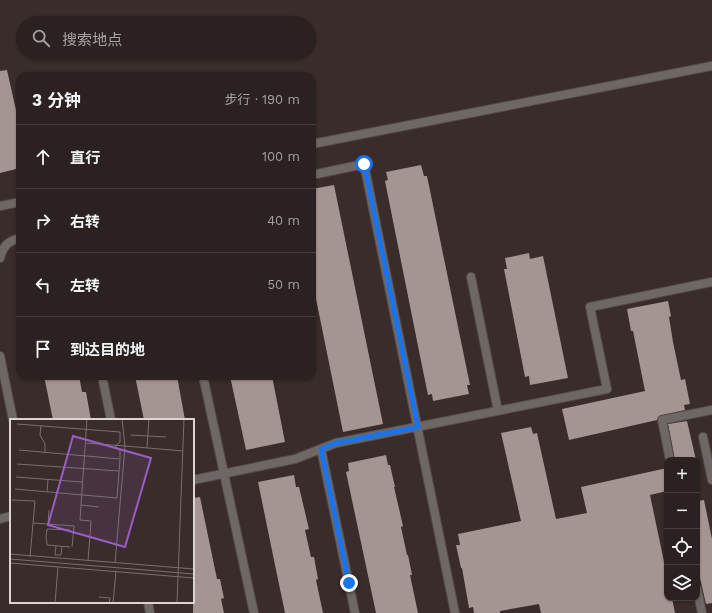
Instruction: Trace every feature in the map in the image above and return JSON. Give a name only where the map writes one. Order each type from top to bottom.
[{"type":"street","points":[[316,143],[712,66]]},
{"type":"street","points":[[316,173],[364,164],[456,613]]},
{"type":"street","points":[[0,206],[16,203]]},
{"type":"street","points":[[0,258],[5,245],[16,239]]},
{"type":"street","points":[[471,277],[498,411]]},
{"type":"street","points":[[194,480],[295,459],[336,443],[607,389],[590,307],[712,282]]},
{"type":"street","points":[[0,356],[13,419]]},
{"type":"street","points":[[103,380],[111,419]]},
{"type":"street","points":[[204,380],[254,613]]},
{"type":"street","points":[[669,457],[662,420],[712,410]]},
{"type":"street","points":[[702,437],[712,480]]},
{"type":"street","points":[[321,449],[355,613]]},
{"type":"street","points":[[0,519],[10,516]]},
{"type":"street","points":[[700,601],[702,613]]},
{"type":"street","points":[[148,603],[150,613]]},
{"type":"building","points":[[7,70],[16,110],[16,169],[0,173],[0,71]]},
{"type":"building","points":[[421,165],[424,176],[427,176],[470,385],[467,385],[469,394],[433,401],[432,394],[428,395],[385,181],[388,180],[386,172]]},
{"type":"building","points":[[334,185],[383,424],[343,432],[316,299],[316,188]]},
{"type":"building","points":[[529,253],[530,259],[543,256],[568,378],[530,385],[529,376],[525,377],[504,269],[507,269],[505,258]]},
{"type":"building","points":[[668,301],[673,342],[681,380],[685,379],[690,404],[684,405],[685,410],[659,416],[657,420],[569,440],[562,409],[645,391],[627,309]]},
{"type":"building","points":[[45,380],[80,380],[82,392],[86,392],[91,419],[53,419]]},
{"type":"building","points":[[136,380],[178,380],[185,419],[144,419]]},
{"type":"building","points":[[231,380],[273,380],[285,442],[246,450]]},
{"type":"building","points":[[687,421],[695,457],[674,457],[668,424]]},
{"type":"building","points":[[531,427],[533,434],[537,433],[556,519],[587,513],[581,487],[664,469],[664,492],[650,495],[664,562],[664,601],[673,601],[675,613],[541,613],[539,604],[500,611],[500,613],[474,613],[473,607],[469,608],[462,568],[456,545],[460,545],[458,534],[521,521],[501,433]]},
{"type":"building","points":[[386,455],[388,465],[390,465],[403,526],[401,527],[412,575],[410,575],[418,613],[376,613],[346,472],[349,471],[348,463]]},
{"type":"building","points":[[294,475],[296,487],[299,487],[309,529],[305,530],[311,557],[314,557],[318,579],[316,580],[323,613],[285,613],[258,482]]},
{"type":"building","points":[[200,497],[217,579],[220,579],[224,598],[221,599],[224,613],[193,613],[194,498]]},
{"type":"building","points":[[704,500],[712,539],[712,603],[706,604],[700,578],[700,501]]},
{"type":"route","points":[[349,583],[321,449],[336,443],[418,427],[364,164]]}]
